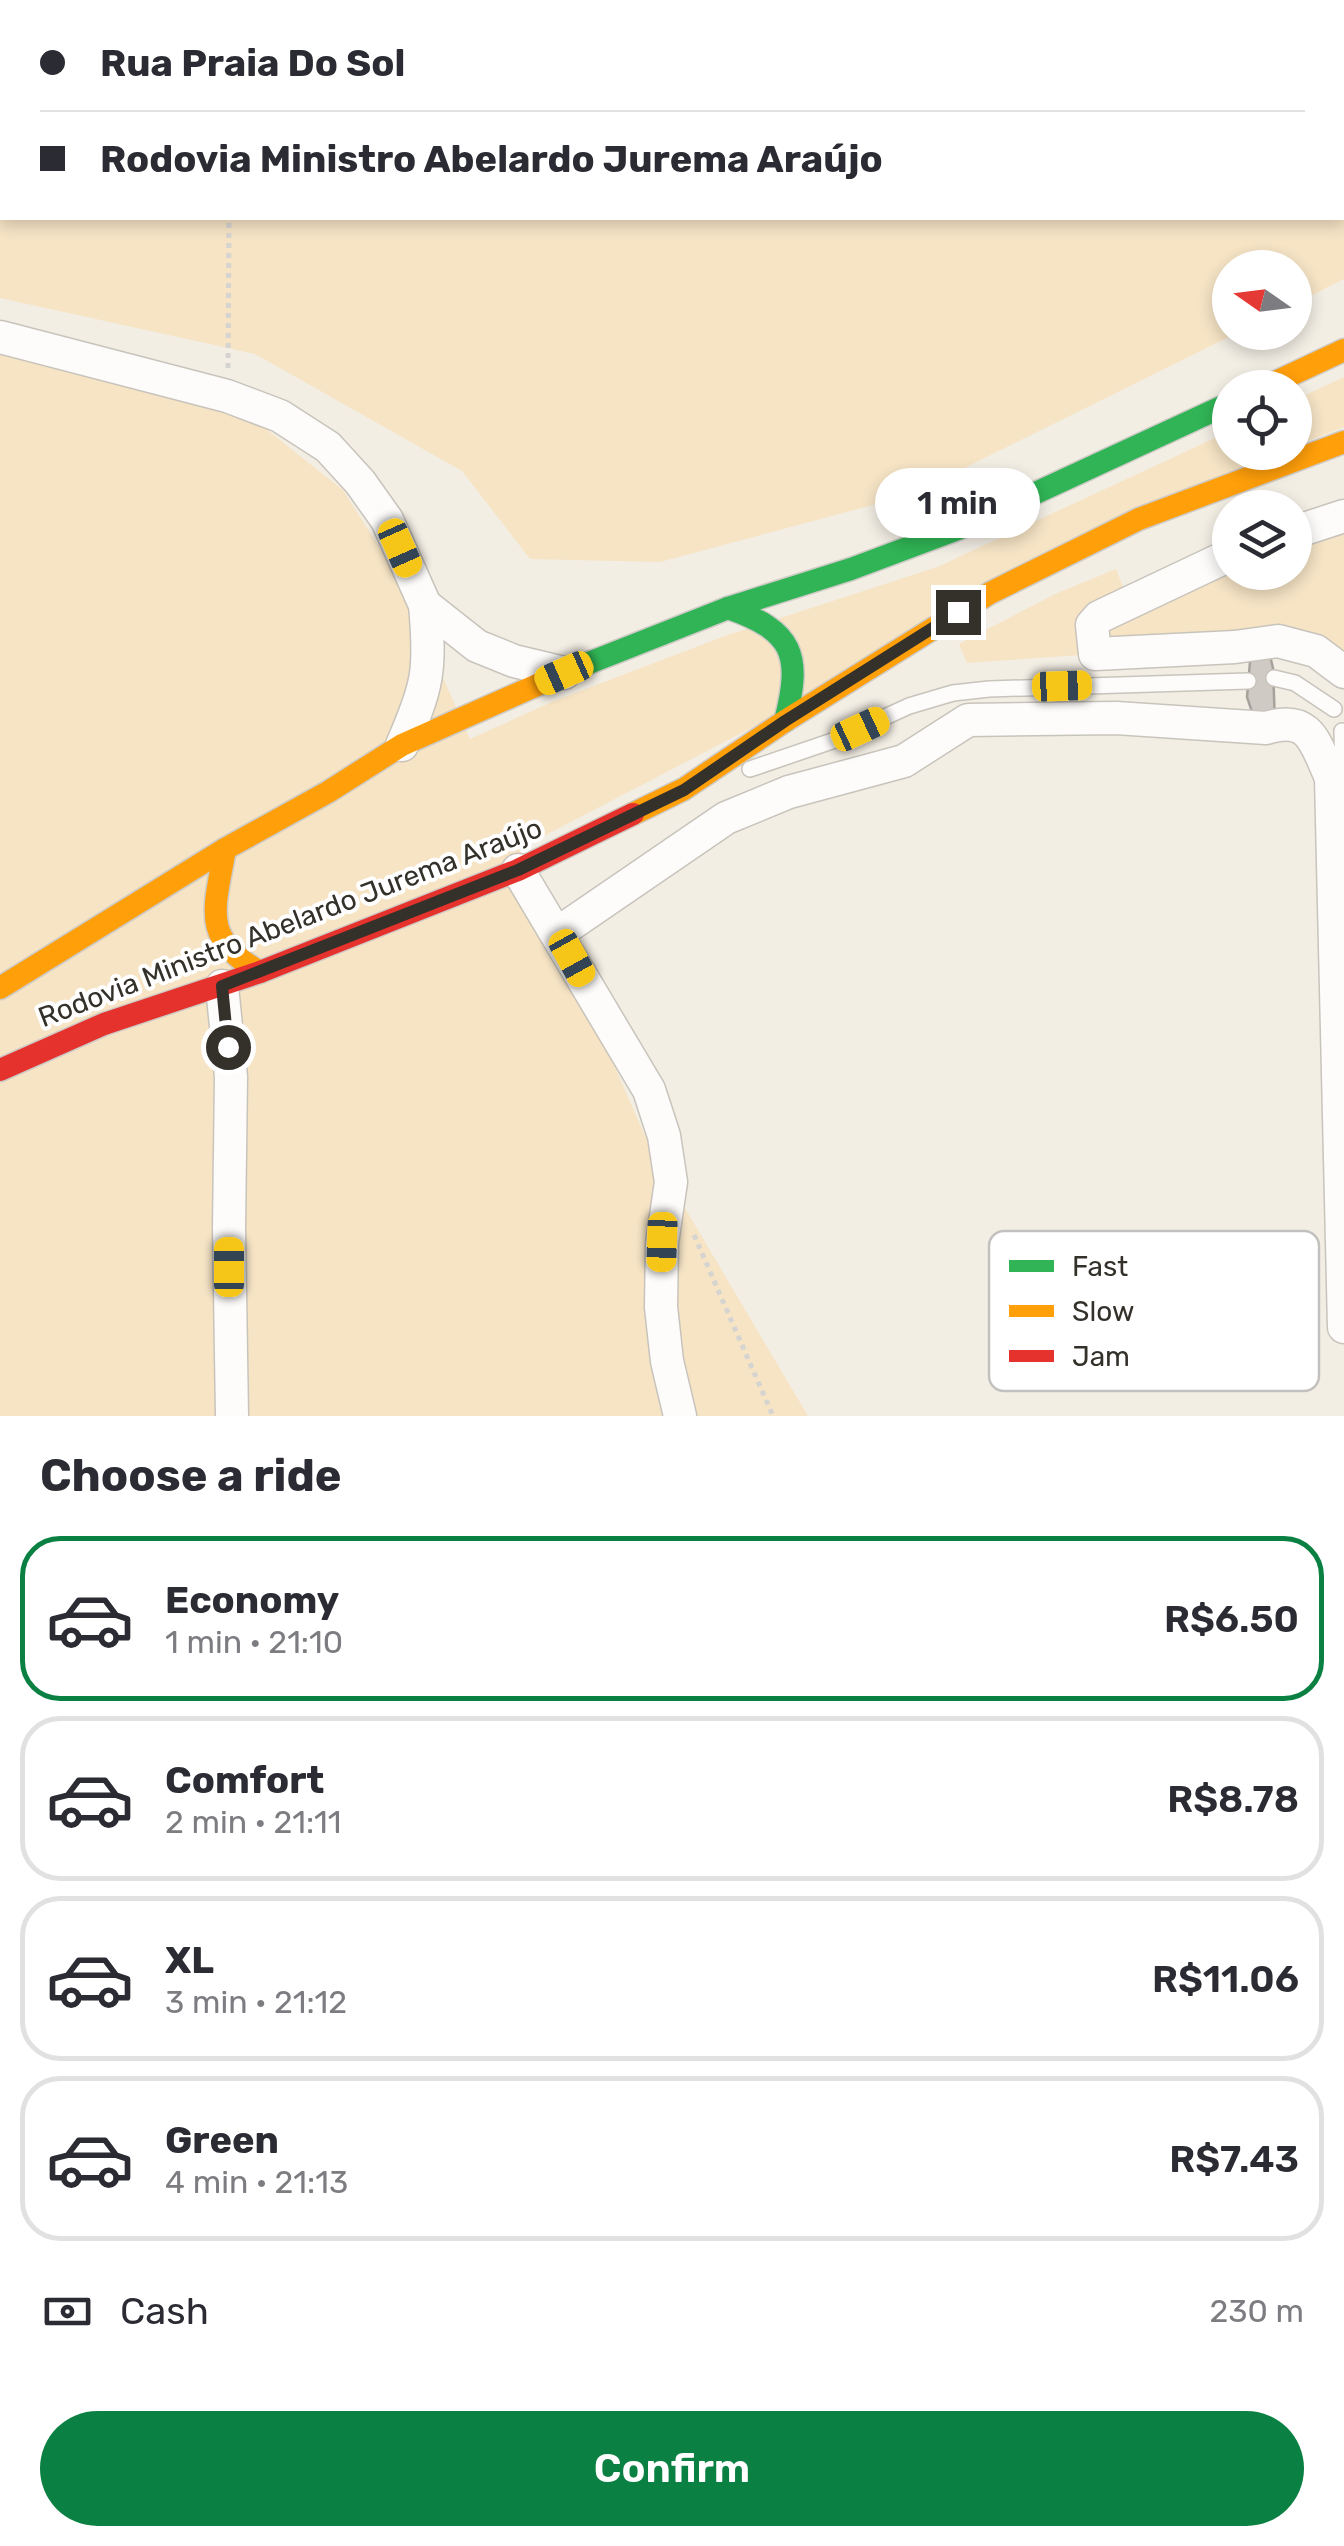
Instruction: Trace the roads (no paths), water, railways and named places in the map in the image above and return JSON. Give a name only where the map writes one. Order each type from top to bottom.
[{"type":"main road","points":[[1301,370],[1344,350]]},
{"type":"main road","name":"Rodovia Ministro Abelardo Jurema Araújo","points":[[0,988],[402,745],[564,673],[728,608],[851,570],[958,529],[1212,410]]},
{"type":"main road","name":"Rodovia Ministro Abelardo Jurema Araújo","points":[[0,1070],[104,1024],[260,972],[518,870],[684,790],[785,721],[990,593],[1139,519],[1344,442]]},
{"type":"main road","points":[[728,608],[770,625],[783,634],[793,650],[796,671],[785,721]]},
{"type":"main road","points":[[225,849],[215,918],[232,956],[260,972]]},
{"type":"street","points":[[0,337],[227,396],[280,416],[328,447],[387,520],[425,605],[428,674],[422,700],[402,745]]},
{"type":"street","points":[[1312,526],[1344,516]]},
{"type":"street","points":[[1212,564],[1099,617],[1092,625],[1095,654],[1278,642],[1316,651],[1340,688]]},
{"type":"street","points":[[425,605],[478,646],[514,661],[564,673]]},
{"type":"street","points":[[558,933],[726,818],[789,792],[904,761],[968,720],[1116,718],[1266,728],[1287,721],[1297,724],[1306,731],[1331,778],[1344,1328]]},
{"type":"street","points":[[518,870],[649,1090],[664,1136],[671,1182],[662,1242],[660,1306],[680,1416]]},
{"type":"street","points":[[222,986],[232,1077],[232,1416]]},
{"type":"lane","points":[[1274,678],[1340,688],[1344,892]]},
{"type":"lane","points":[[684,790],[819,746],[909,706],[953,693],[989,688],[1248,681]]}]
